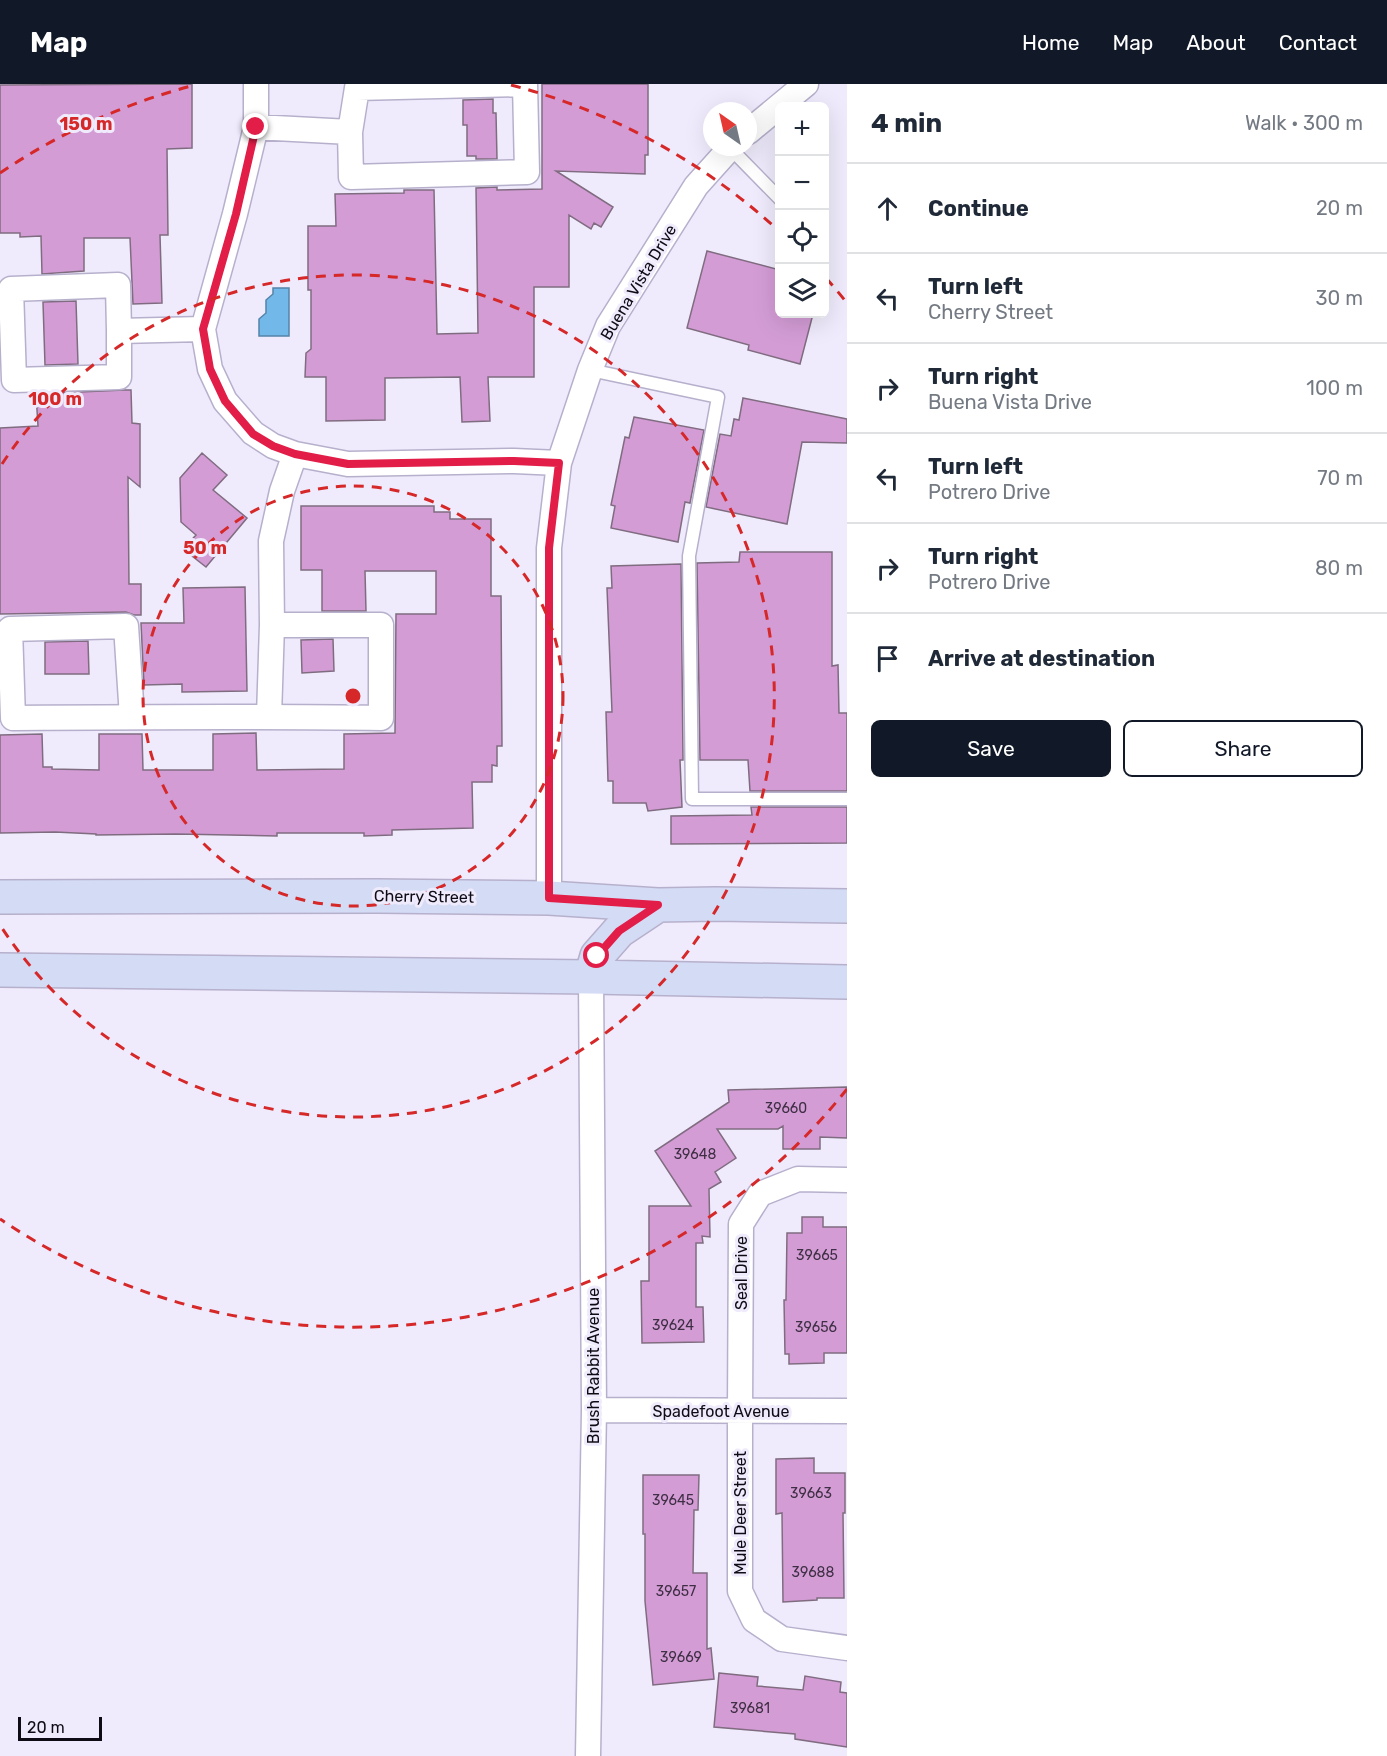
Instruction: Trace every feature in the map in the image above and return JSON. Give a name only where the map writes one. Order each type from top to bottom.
[{"type":"main road","name":"Cherry Street","points":[[0,897],[378,896],[549,898],[658,905],[847,906]]},
{"type":"main road","points":[[591,977],[597,956],[619,931],[658,905]]},
{"type":"main road","points":[[0,970],[847,982]]},
{"type":"street","points":[[256,84],[256,127],[236,214],[203,329],[210,369],[225,401],[253,434],[273,446],[295,454],[348,464],[514,461],[559,463]]},
{"type":"street","points":[[525,84],[527,171],[351,177],[350,132],[357,88],[525,84]]},
{"type":"street","points":[[757,125],[806,84]]},
{"type":"street","points":[[256,127],[350,132]]},
{"type":"street","name":"Buena Vista Drive","points":[[549,898],[549,548],[559,463],[590,370],[608,326],[696,186],[724,156]]},
{"type":"street","points":[[118,285],[119,331],[119,377],[14,380],[11,288],[118,285]]},
{"type":"street","points":[[119,331],[203,329]]},
{"type":"street","points":[[269,716],[272,625],[271,541],[282,491],[295,454]]},
{"type":"street","points":[[132,717],[126,626],[10,630],[13,718],[269,716],[381,718],[381,625],[272,625]]},
{"type":"street","name":"Brush Rabbit Avenue","points":[[588,1756],[594,1410],[591,977]]},
{"type":"street","name":"Seal Drive","points":[[740,1411],[741,1224],[760,1194],[798,1179],[847,1180]]},
{"type":"street","name":"Spadefoot Avenue","points":[[594,1410],[847,1411]]},
{"type":"street","name":"Mule Deer Street","points":[[740,1411],[740,1591],[754,1620],[782,1639],[847,1648]]},
{"type":"lane","points":[[739,156],[775,194]]},
{"type":"lane","points":[[590,370],[718,397],[689,556],[692,799],[847,799]]},
{"type":"water","points":[[273,288],[289,288],[289,336],[259,336],[259,319],[266,313],[266,300],[273,294]]},
{"type":"building","points":[[192,84],[192,148],[167,149],[168,235],[160,235],[162,303],[133,304],[130,238],[84,238],[84,271],[42,274],[41,236],[20,237],[20,233],[0,233],[0,85]]},
{"type":"building","points":[[542,84],[648,84],[648,155],[645,155],[645,174],[556,171],[613,207],[601,227],[594,223],[591,229],[569,215],[569,287],[534,287],[534,377],[488,377],[490,421],[462,422],[460,377],[385,378],[385,420],[326,421],[326,377],[305,377],[306,353],[311,349],[308,226],[336,226],[335,194],[434,190],[437,334],[478,333],[476,188],[542,189]]},
{"type":"building","points":[[493,99],[493,113],[496,113],[497,159],[476,159],[476,156],[467,156],[467,125],[463,125],[463,100]]},
{"type":"building","points":[[707,251],[775,269],[775,318],[812,318],[800,364],[748,350],[749,345],[687,328]]},
{"type":"building","points":[[76,301],[78,364],[45,365],[43,302]]},
{"type":"building","points":[[131,390],[132,423],[140,424],[140,487],[128,477],[129,584],[141,584],[141,615],[126,612],[0,614],[0,428],[38,426],[36,394]]},
{"type":"building","points":[[743,398],[847,419],[847,443],[802,442],[787,524],[706,507],[720,434],[731,436],[734,419],[739,420]]},
{"type":"building","points":[[634,417],[704,430],[690,503],[685,502],[678,542],[611,528],[615,506],[611,505],[625,437],[629,438]]},
{"type":"building","points":[[202,453],[227,475],[213,490],[247,518],[206,567],[183,549],[196,535],[181,522],[180,478]]},
{"type":"building","points":[[301,506],[434,506],[434,512],[450,512],[450,519],[491,519],[491,596],[501,596],[502,746],[497,746],[497,766],[492,765],[492,782],[472,782],[473,828],[392,830],[392,835],[364,836],[364,833],[277,833],[277,836],[0,833],[0,735],[42,734],[43,767],[52,767],[52,769],[99,770],[99,734],[142,734],[143,770],[213,770],[213,734],[256,733],[257,770],[344,769],[344,734],[395,733],[396,614],[436,614],[436,571],[365,571],[366,611],[322,611],[322,570],[301,570]]},
{"type":"building","points":[[740,552],[832,552],[832,666],[838,665],[839,713],[847,713],[847,791],[750,791],[748,760],[700,760],[697,563],[739,562]]},
{"type":"building","points":[[681,564],[683,760],[680,760],[682,807],[648,811],[646,803],[613,803],[613,781],[608,781],[606,712],[612,712],[607,588],[612,588],[611,566]]},
{"type":"building","points":[[245,587],[247,691],[182,692],[182,684],[144,685],[141,623],[184,623],[183,588]]},
{"type":"building","points":[[333,639],[334,671],[302,673],[301,640]]},
{"type":"building","points":[[88,641],[89,674],[45,674],[45,642]]},
{"type":"building","points":[[751,807],[847,807],[847,843],[671,844],[671,816],[752,815]]},
{"type":"building","points":[[847,1087],[847,1138],[820,1137],[820,1149],[783,1149],[783,1126],[778,1129],[717,1129],[736,1158],[715,1172],[721,1182],[709,1189],[710,1237],[702,1236],[703,1243],[696,1243],[696,1307],[703,1307],[704,1342],[642,1343],[641,1281],[649,1281],[649,1206],[691,1206],[655,1151],[729,1102],[728,1090]]},
{"type":"building","points":[[802,1217],[823,1217],[823,1227],[847,1227],[847,1353],[824,1353],[824,1363],[789,1364],[789,1354],[785,1354],[784,1300],[786,1300],[787,1233],[802,1233]]},
{"type":"building","points":[[814,1458],[814,1473],[845,1473],[844,1598],[783,1602],[782,1513],[776,1514],[776,1459]]},
{"type":"building","points":[[643,1475],[699,1475],[698,1510],[694,1510],[693,1573],[707,1573],[707,1649],[711,1648],[714,1679],[653,1685],[645,1601]]},
{"type":"building","points":[[719,1673],[758,1677],[757,1686],[803,1690],[805,1676],[841,1682],[840,1692],[847,1693],[847,1747],[795,1739],[795,1734],[714,1727]]},
{"type":"route","points":[[256,127],[236,214],[203,329],[210,369],[225,401],[253,434],[273,446],[295,454],[348,464],[514,461],[559,463],[549,548],[549,898],[658,905],[619,931],[597,956]]}]
